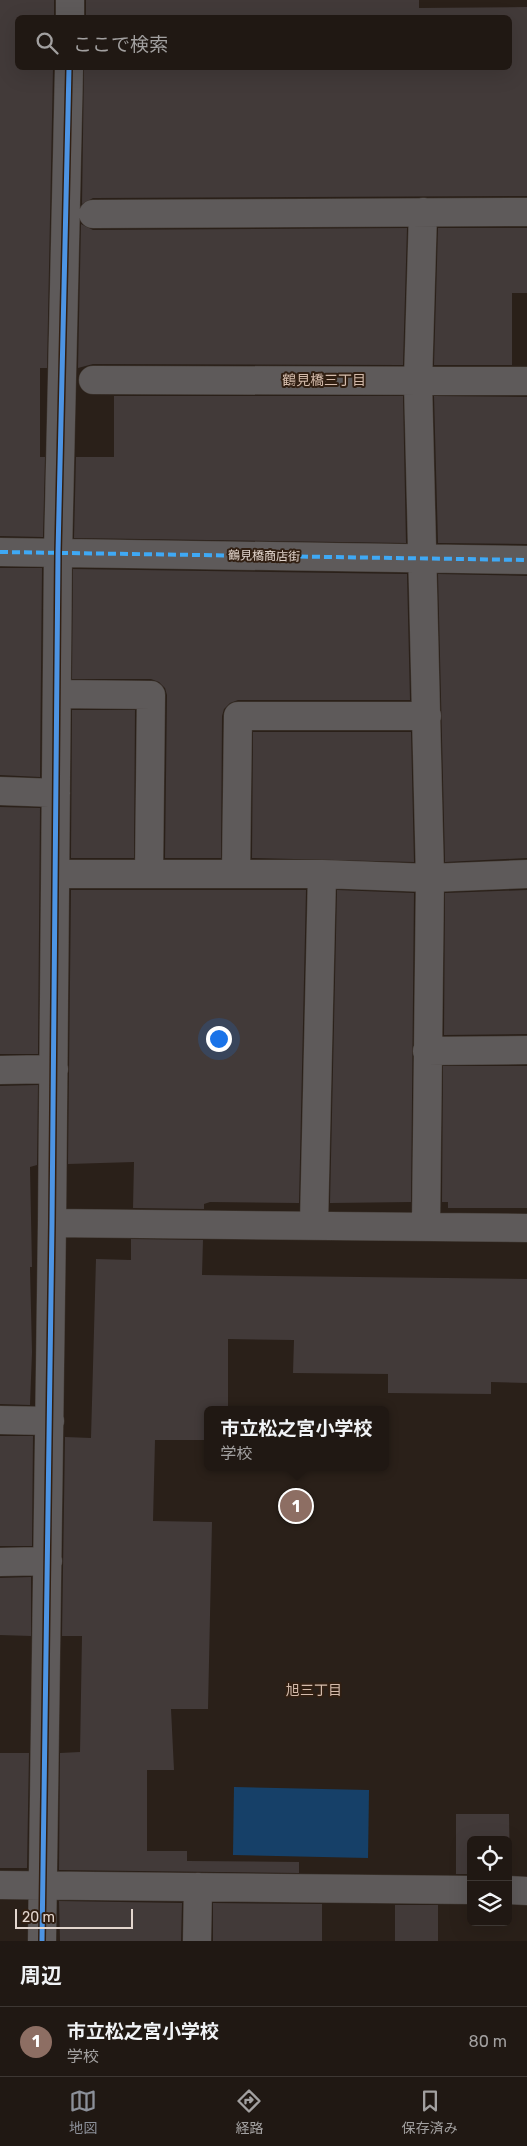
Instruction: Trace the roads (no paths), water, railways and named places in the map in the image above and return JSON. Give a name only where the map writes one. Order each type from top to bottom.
[{"type":"street","points":[[70,0],[70,15]]},
{"type":"street","points":[[42,1941],[50,1421],[58,553],[69,70]]},
{"type":"street","points":[[423,212],[418,382],[430,878],[426,1226]]},
{"type":"street","points":[[93,214],[527,212]]},
{"type":"street","points":[[93,380],[527,381]]},
{"type":"street","name":"鶴見橋商店街","points":[[0,552],[527,560]]},
{"type":"street","points":[[57,694],[151,695],[149,874]]},
{"type":"street","points":[[236,874],[238,716],[427,716]]},
{"type":"street","points":[[0,791],[56,793]]},
{"type":"street","points":[[56,874],[322,874],[430,878],[527,874]]},
{"type":"street","points":[[314,1224],[322,874]]},
{"type":"street","points":[[427,1051],[527,1050]]},
{"type":"street","points":[[0,1070],[54,1069]]},
{"type":"street","points":[[52,1223],[314,1224],[527,1228]]},
{"type":"street","points":[[0,1420],[50,1421]]},
{"type":"street","points":[[0,1562],[48,1561]]},
{"type":"street","points":[[0,1886],[467,1890]]},
{"type":"street","points":[[197,1941],[198,1887]]},
{"type":"street","points":[[512,1890],[527,1891]]},
{"type":"water","points":[[234,1787],[369,1790],[368,1858],[233,1855]]},
{"type":"place","name":"市立松之宮小学校","points":[[296,1506]]},
{"type":"district","name":"鶴見橋三丁目","points":[[324,380]]},
{"type":"district","name":"旭三丁目","points":[[314,1690]]}]
